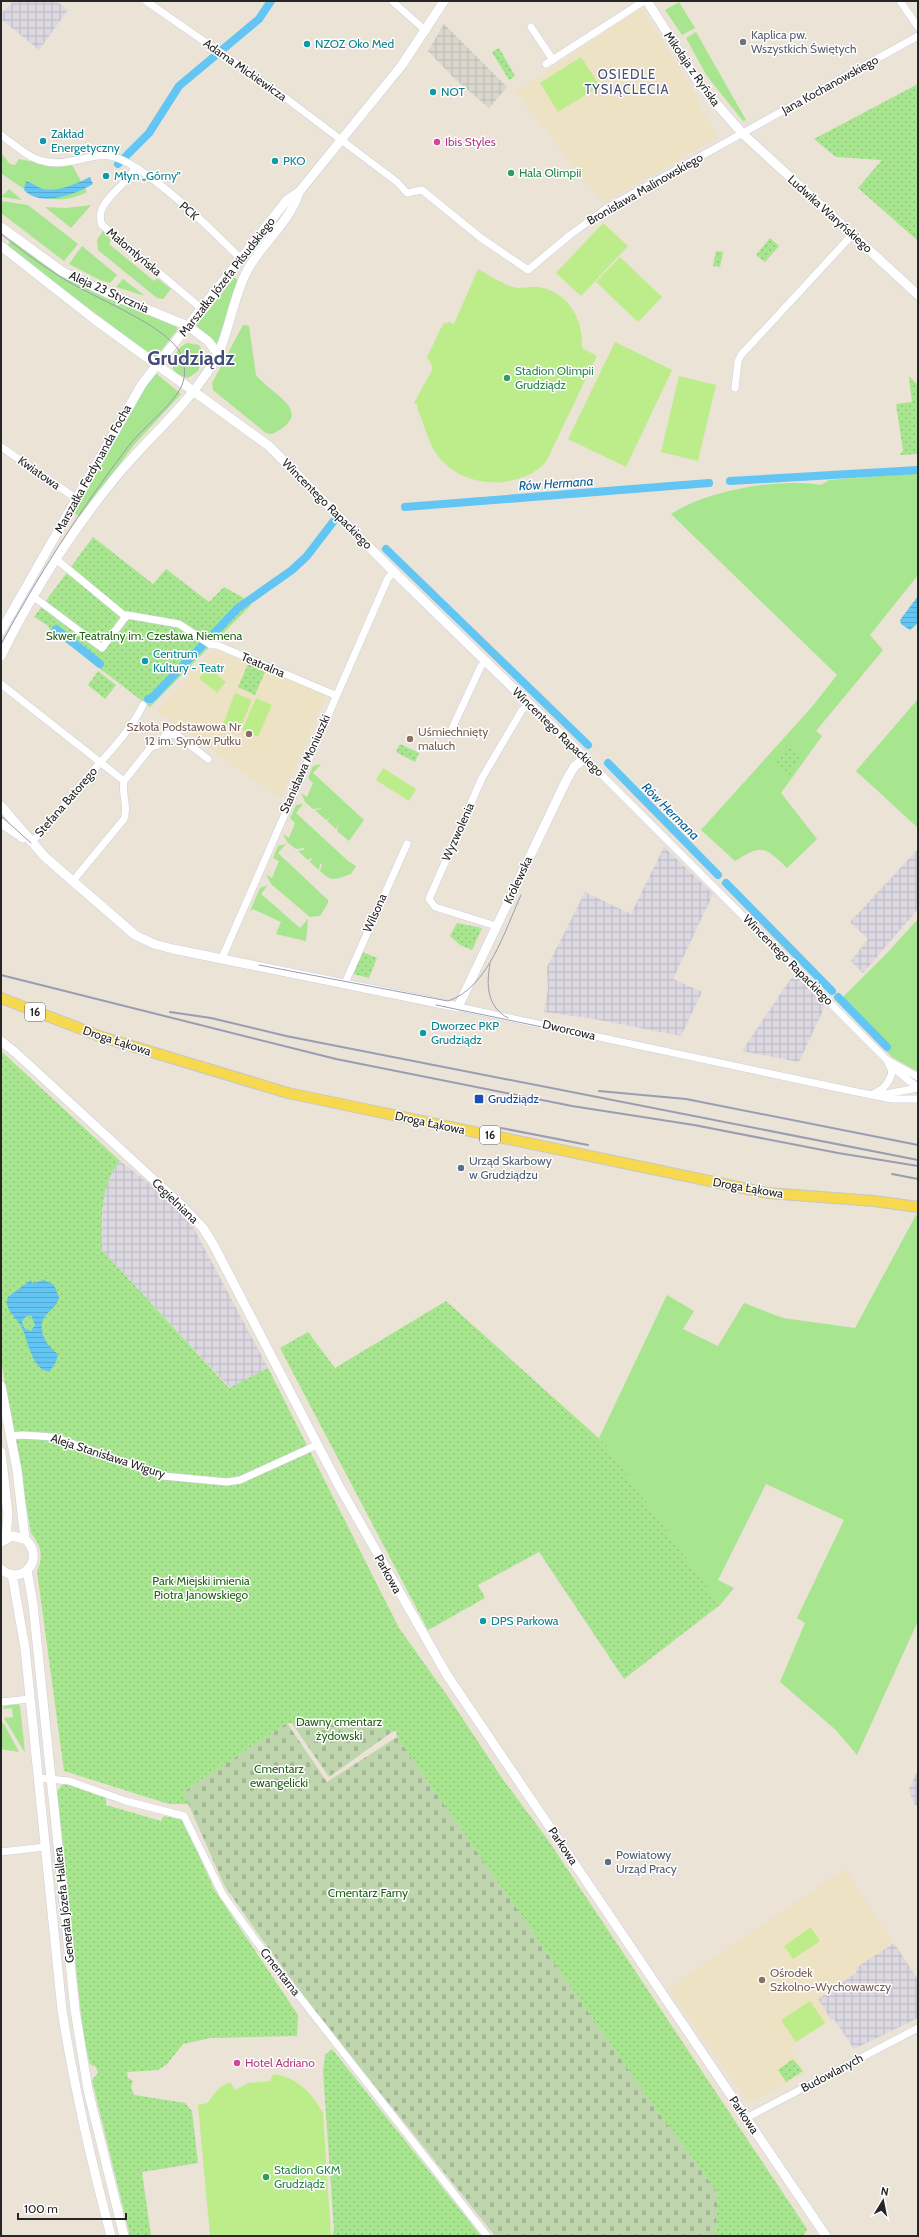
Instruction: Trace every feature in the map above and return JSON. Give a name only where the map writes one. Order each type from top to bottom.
[{"type":"main road","name":"Droga Łąkowa","points":[[1,998],[102,1037],[288,1093],[767,1193],[874,1201],[918,1207]]},
{"type":"street","name":"Adama Mickiewicza","points":[[146,1],[215,50],[225,59],[342,140]]},
{"type":"street","points":[[392,1],[426,31]]},
{"type":"street","name":"Marszałka Józefa Piłsudskiego","points":[[142,384],[287,200],[299,192],[402,65],[426,31],[444,1]]},
{"type":"street","points":[[531,27],[550,62],[644,1]]},
{"type":"street","name":"Mikołaja z Ryńska","points":[[647,1],[701,86],[742,133]]},
{"type":"street","points":[[900,1],[918,27]]},
{"type":"street","name":"Jana Kochanowskiego","points":[[742,133],[843,79],[918,36]]},
{"type":"street","name":"Bronisława Malinowskiego","points":[[342,140],[396,182],[407,193],[422,190],[481,238],[528,270],[570,235],[607,208],[742,133]]},
{"type":"street","name":"Ludwika Waryńskiego","points":[[742,133],[918,295]]},
{"type":"street","name":"PCK","points":[[1,134],[26,153],[50,164],[105,155],[135,167],[149,175],[240,258]]},
{"type":"street","name":"Małomłyńska","points":[[135,167],[131,176],[103,205],[99,215],[102,225],[202,309]]},
{"type":"street","name":"Marszałka Józefa Piłsudskiego","points":[[193,390],[218,354],[248,270],[295,206],[299,192]]},
{"type":"street","name":"Aleja 23 Stycznia","points":[[1,227],[63,272],[107,293],[188,326],[208,341],[218,354]]},
{"type":"street","points":[[735,388],[738,361],[741,355],[852,235]]},
{"type":"street","name":"Aleja 23 Stycznia","points":[[1,246],[94,319],[193,390]]},
{"type":"street","name":"Marszałka Ferdynanda Focha","points":[[1,630],[142,384]]},
{"type":"street","name":"Marszałka Ferdynanda Focha","points":[[57,560],[115,478],[193,390]]},
{"type":"street","name":"Wincentego Rapackiego","points":[[193,390],[269,446],[394,572],[585,758],[889,1063],[918,1087]]},
{"type":"street","name":"Kwiatowa","points":[[1,447],[77,499]]},
{"type":"street","points":[[1,656],[34,597],[57,560],[126,617],[102,648],[34,597]]},
{"type":"street","name":"Stanisława Moniuszki","points":[[222,958],[335,695],[388,578],[394,572]]},
{"type":"street","name":"Teatralna","points":[[126,617],[128,615],[179,624],[196,637],[205,640],[211,645],[217,646],[335,695]]},
{"type":"street","points":[[450,733],[481,666],[486,662]]},
{"type":"street","points":[[1,684],[101,762]]},
{"type":"street","name":"Wyzwolenia","points":[[496,926],[435,907],[429,900],[482,778],[522,710],[529,704]]},
{"type":"street","name":"Stefana Batorego","points":[[31,843],[101,762],[138,715],[143,705]]},
{"type":"street","points":[[72,882],[124,819],[126,808],[123,786],[124,782],[151,747],[158,745],[166,734],[177,736],[208,759]]},
{"type":"street","name":"Królewska","points":[[458,1007],[566,781],[574,767],[585,758]]},
{"type":"street","name":"Stefana Batorego","points":[[101,762],[124,782]]},
{"type":"street","points":[[1,806],[31,843]]},
{"type":"street","points":[[1,823],[31,843]]},
{"type":"street","name":"Dworcowa","points":[[31,843],[72,882],[140,939],[154,944],[880,1095],[892,1099],[918,1100]]},
{"type":"street","name":"Wilsona","points":[[345,983],[356,954],[407,844]]},
{"type":"street","name":"Cegielniana","points":[[1,1041],[16,1053],[180,1204],[203,1228],[213,1244],[318,1445]]},
{"type":"street","points":[[871,1094],[884,1088],[888,1082],[891,1075],[889,1063]]},
{"type":"street","name":"Wincentego Rapackiego","points":[[889,1063],[918,1077]]},
{"type":"street","points":[[918,1087],[918,1100]]},
{"type":"street","name":"Dworcowa","points":[[880,1095],[918,1087]]},
{"type":"street","points":[[1,1386],[11,1436],[25,1539]]},
{"type":"street","name":"Aleja Stanisława Wigury","points":[[11,1436],[29,1435],[54,1437],[157,1474],[227,1482],[240,1480],[318,1445]]},
{"type":"street","name":"Parkowa","points":[[318,1445],[346,1500],[447,1675],[826,2236]]},
{"type":"street","points":[[1,1452],[8,1514],[3,1540],[19,1536],[25,1539],[34,1550],[34,1558],[27,1570],[12,1574],[1,1569]]},
{"type":"street","name":"Generała Józefa Hallera","points":[[27,1570],[33,1604],[74,2003],[84,2066],[99,2138],[124,2236]]},
{"type":"street","name":"Generała Józefa Hallera","points":[[12,1574],[19,1606],[30,1699],[62,2010],[70,2066],[87,2145],[111,2236]]},
{"type":"street","points":[[1,1702],[30,1699]]},
{"type":"street","name":"Cmentarna","points":[[38,1778],[70,1781],[126,1801],[184,1816],[223,1895],[256,1942],[487,2236]]},
{"type":"street","points":[[1,1852],[45,1848]]},
{"type":"street","name":"Budowlanych","points":[[746,2118],[918,2028]]},
{"type":"shaded area","points":[[14,1],[56,1],[68,10],[39,50],[1,19],[1,14]]},
{"type":"shaded area","points":[[641,8],[695,93],[702,110],[718,137],[606,201],[598,197],[516,92]]},
{"type":"shaded area","points":[[444,24],[507,87],[489,108],[454,78],[428,51]]},
{"type":"shaded area","name":"Szkoła Podstawowa Nr 12 im. Synów Pułku","points":[[214,649],[326,695],[281,799],[157,711]]},
{"type":"shaded area","points":[[664,847],[713,894],[673,979],[702,992],[681,1036],[589,1018],[544,1012],[548,989],[547,967],[585,892],[631,914]]},
{"type":"shaded area","points":[[918,849],[918,909],[863,973],[851,961],[868,939],[850,922]]},
{"type":"shaded area","points":[[794,974],[825,1006],[799,1062],[742,1051]]},
{"type":"shaded area","points":[[120,1161],[160,1192],[193,1227],[268,1368],[230,1388],[102,1250],[103,1197],[112,1171]]},
{"type":"shaded area","points":[[918,1770],[918,1807],[913,1802],[909,1789]]},
{"type":"shaded area","name":"Ośrodek Szkolno-Wychowawczy","points":[[845,1869],[894,1943],[857,1967],[856,1973],[818,1999],[831,2020],[790,2047],[807,2072],[751,2102],[748,2102],[668,1988]]},
{"type":"shaded area","points":[[894,1943],[918,1980],[918,2018],[854,2049],[834,2019],[831,2020],[818,1999],[856,1973],[857,1967]]},
{"type":"green space","points":[[679,2],[695,28],[682,35],[665,10]]},
{"type":"green space","points":[[696,32],[746,120],[743,121],[707,76],[686,38]]},
{"type":"green space","points":[[499,48],[515,76],[509,80],[492,52]]},
{"type":"green space","points":[[581,57],[600,86],[558,112],[540,83]]},
{"type":"green space","points":[[918,84],[918,241],[858,188],[882,160],[836,157],[814,139]]},
{"type":"green space","points":[[1,153],[10,164],[15,165],[19,159],[58,167],[72,165],[87,192],[75,197],[63,199],[52,199],[32,193],[1,173]]},
{"type":"green space","points":[[9,189],[22,200],[1,197]]},
{"type":"green space","points":[[1,201],[28,205],[78,244],[64,261],[1,213]]},
{"type":"green space","points":[[91,205],[71,228],[45,207],[66,208]]},
{"type":"green space","points":[[603,223],[628,246],[581,296],[556,273]]},
{"type":"green space","points":[[103,231],[111,240],[109,244],[154,281],[157,278],[171,289],[163,299],[157,298],[98,250],[97,240]]},
{"type":"green space","points":[[770,238],[779,246],[765,262],[756,255]]},
{"type":"green space","points":[[11,239],[48,267],[73,282],[177,326],[177,330],[156,357],[154,357],[7,247]]},
{"type":"green space","points":[[82,246],[117,275],[110,283],[100,280],[69,264]]},
{"type":"green space","points":[[716,251],[723,252],[720,267],[713,266]]},
{"type":"green space","points":[[620,257],[662,297],[638,322],[596,282]]},
{"type":"green space","name":"Stadion Olimpii Grudziądz","points":[[478,269],[513,287],[538,287],[558,294],[572,308],[577,317],[582,338],[582,348],[597,356],[545,463],[531,473],[518,479],[505,482],[477,480],[464,476],[441,460],[427,435],[417,408],[418,405],[414,403],[433,368],[427,357],[443,324],[449,322],[454,324]]},
{"type":"green space","points":[[234,278],[238,281],[217,344],[196,326]]},
{"type":"green space","points":[[123,279],[145,296],[116,287]]},
{"type":"green space","points":[[243,325],[249,326],[256,375],[287,404],[291,411],[291,418],[285,426],[272,434],[266,433],[213,390],[212,383]]},
{"type":"green space","points":[[615,342],[672,370],[626,467],[568,439]]},
{"type":"green space","points":[[187,343],[199,345],[205,355],[198,371],[188,378],[177,374],[173,370],[173,361],[176,354],[183,345]]},
{"type":"green space","points":[[157,374],[181,394],[133,446],[81,517],[73,513],[143,390],[154,375]]},
{"type":"green space","points":[[679,376],[716,385],[698,461],[661,452]]},
{"type":"green space","points":[[909,376],[918,385],[918,454],[900,455],[903,450],[896,404],[912,402]]},
{"type":"green space","points":[[918,473],[918,575],[870,635],[883,650],[816,731],[822,736],[781,793],[817,839],[787,868],[773,855],[762,850],[751,852],[735,861],[701,830],[811,708],[837,675],[671,514],[704,498],[744,488],[785,483],[821,485],[829,480]]},
{"type":"green space","name":"Skwer Teatralny im. Czesława Niemena","points":[[93,537],[153,584],[166,569],[209,602],[224,587],[242,597],[251,605],[150,707],[51,631],[47,625],[34,617]]},
{"type":"green space","points":[[248,664],[265,672],[255,695],[238,687]]},
{"type":"green space","points":[[208,667],[226,682],[217,693],[199,678]]},
{"type":"green space","points":[[98,671],[116,685],[105,699],[88,685]]},
{"type":"green space","points":[[235,693],[252,700],[239,731],[223,724]]},
{"type":"green space","points":[[256,698],[272,705],[258,737],[242,730]]},
{"type":"green space","points":[[918,699],[918,828],[856,771]]},
{"type":"green space","points":[[400,744],[419,753],[415,762],[396,752]]},
{"type":"green space","points":[[788,744],[803,756],[790,775],[774,762]]},
{"type":"green space","points":[[321,764],[313,773],[364,820],[349,841],[337,831],[339,823],[336,829],[327,821],[331,817],[326,820],[315,810],[321,808],[313,809],[305,802],[301,793],[307,797],[313,783],[308,778],[313,766]]},
{"type":"green space","points":[[383,768],[416,789],[409,801],[376,780]]},
{"type":"green space","points":[[303,804],[296,813],[348,861],[356,866],[351,874],[331,879],[320,871],[322,864],[320,864],[319,870],[310,862],[313,857],[308,860],[298,851],[304,850],[304,848],[296,849],[287,842],[283,834],[289,838],[295,823],[290,818],[296,805]]},
{"type":"green space","points":[[286,844],[278,853],[328,900],[328,903],[320,916],[310,917],[271,884],[266,874],[272,878],[279,861],[273,858],[278,846]]},
{"type":"green space","points":[[268,885],[261,894],[300,928],[308,919],[306,941],[276,934],[281,922],[253,909],[250,911],[260,888]]},
{"type":"green space","points":[[918,919],[918,1072],[892,1057],[838,1002],[889,951]]},
{"type":"green space","points":[[457,923],[482,928],[472,950],[460,945],[450,936]]},
{"type":"green space","points":[[363,952],[377,958],[369,978],[353,974]]},
{"type":"green space","name":"Park Miejski imienia Piotra Janowskiego","points":[[1,1051],[120,1161],[108,1181],[105,1192],[102,1215],[102,1250],[229,1388],[268,1368],[399,1628],[451,1701],[504,1781],[548,1840],[807,2229],[803,2236],[716,2236],[718,2193],[653,2105],[397,1737],[396,1731],[362,1726],[287,1723],[183,1792],[189,1804],[169,1804],[64,1771],[37,1571],[41,1556],[37,1542],[31,1533],[1,1360]]},
{"type":"green space","points":[[916,1215],[918,1216],[918,1621],[857,1755],[836,1730],[780,1682],[805,1623],[797,1618],[844,1520],[766,1484],[718,1580],[734,1588],[720,1605],[599,1438],[667,1295],[694,1311],[683,1329],[718,1346],[744,1303],[783,1318],[855,1328]]},
{"type":"green space","points":[[446,1301],[604,1443],[720,1605],[624,1679],[539,1552],[478,1585],[485,1598],[428,1630],[280,1348],[308,1332],[335,1368]]},
{"type":"green space","points":[[18,1704],[20,1706],[25,1753],[4,1718],[13,1717],[12,1708],[3,1709],[4,1706]]},
{"type":"green space","points":[[1,1722],[4,1724],[19,1752],[1,1749]]},
{"type":"green space","name":"Dawny cmentarz żydowski","points":[[291,1722],[399,1727],[329,1777]]},
{"type":"green space","name":"Cmentarz Farny","points":[[287,1723],[327,1782],[397,1737],[653,2105],[718,2193],[716,2236],[495,2236],[315,2011],[261,1938],[224,1885],[183,1792]]},
{"type":"green space","points":[[64,1783],[106,1797],[106,1805],[161,1821],[164,1816],[183,1820],[214,1889],[298,2015],[297,2036],[210,2038],[183,2044],[167,2064],[158,2070],[127,2072],[128,2078],[133,2081],[131,2087],[134,2095],[185,2103],[192,2111],[198,2163],[142,2172],[151,2236],[130,2236],[92,2080],[98,2073],[96,2067],[90,2064],[84,2041],[57,1791]]},
{"type":"green space","points":[[811,1927],[820,1941],[793,1959],[784,1946]]},
{"type":"green space","points":[[810,2001],[825,2023],[796,2042],[781,2020]]},
{"type":"green space","points":[[332,2049],[481,2236],[332,2236],[334,2230],[323,2071],[325,2055]]},
{"type":"green space","points":[[793,2059],[803,2071],[786,2082],[778,2070]]},
{"type":"green space","name":"Stadion GKM Grudziądz","points":[[273,2074],[296,2082],[303,2087],[314,2099],[323,2113],[331,2236],[210,2236],[198,2105],[207,2103],[219,2088],[230,2082],[235,2090],[248,2083],[270,2081]]},
{"type":"water","points":[[90,177],[93,184],[77,192],[58,198],[40,198],[31,195],[24,190],[26,181],[43,189],[49,190],[73,185]]},
{"type":"water","points":[[918,596],[918,623],[910,630],[901,624],[900,620]]},
{"type":"water","points":[[42,1279],[54,1285],[59,1297],[57,1303],[46,1315],[42,1323],[42,1333],[44,1338],[50,1347],[58,1354],[56,1362],[49,1372],[38,1365],[34,1359],[21,1326],[7,1305],[8,1297],[31,1280],[32,1283],[42,1281]],"holes":[[[31,1315],[35,1325],[31,1331],[24,1328],[22,1322],[24,1318]]]},
{"type":"waterway","points":[[118,164],[149,133],[179,86],[259,19],[271,1]]},
{"type":"waterway","name":"Rów Hermana","points":[[730,481],[918,470]]},
{"type":"waterway","name":"Rów Hermana","points":[[405,507],[709,483]]},
{"type":"waterway","name":"Rów Hermana","points":[[148,699],[151,699],[238,608],[292,570],[307,556],[333,522]]},
{"type":"waterway","name":"Rów Hermana","points":[[386,549],[588,745]]},
{"type":"waterway","name":"Rów Hermana","points":[[56,629],[100,664]]},
{"type":"waterway","name":"Rów Hermana","points":[[608,763],[718,875]]},
{"type":"waterway","name":"Rów Hermana","points":[[726,883],[832,991]]},
{"type":"waterway","name":"Rów Hermana","points":[[838,997],[887,1047]]},
{"type":"tram line","points":[[1,234],[37,262],[66,280],[131,314],[159,331],[178,349],[184,363],[185,373],[183,383],[177,394],[164,410],[127,448],[76,519],[45,568],[1,644]]},
{"type":"tram line","points":[[1,816],[31,843]]},
{"type":"tram line","points":[[259,965],[448,1001],[462,994],[474,984],[484,971],[494,956],[521,895]]},
{"type":"tram line","points":[[490,964],[488,987],[492,1002],[496,1008],[508,1018]]},
{"type":"tram line","points":[[436,1005],[542,1027]]},
{"type":"railway","points":[[1,975],[336,1059],[572,1106],[694,1125],[838,1153],[918,1166]]},
{"type":"railway","points":[[170,1012],[211,1018],[286,1036],[918,1160]]},
{"type":"railway","points":[[599,1091],[686,1099],[918,1145]]},
{"type":"railway","points":[[501,1128],[588,1145]]},
{"type":"railway","points":[[892,1174],[918,1179]]},
{"type":"place","name":"Kaplica pw. Wszystkich Świętych","points":[[743,42]]},
{"type":"place","name":"NZOZ Oko Med","points":[[307,44]]},
{"type":"place","name":"NOT","points":[[433,92]]},
{"type":"place","name":"Zakład Energetyczny","points":[[43,141]]},
{"type":"place","name":"Ibis Styles","points":[[437,142]]},
{"type":"place","name":"PKO","points":[[275,161]]},
{"type":"place","name":"Hala Olimpii","points":[[511,173]]},
{"type":"place","name":"Młyn „Górny”","points":[[106,176]]},
{"type":"place","name":"Stadion Olimpii Grudziądz","points":[[507,378]]},
{"type":"place","name":"Centrum Kultury - Teatr","points":[[145,661]]},
{"type":"place","name":"Szkoła Podstawowa Nr 12 im. Synów Pułku","points":[[249,734]]},
{"type":"place","name":"Uśmiechnięty maluch","points":[[410,739]]},
{"type":"place","name":"Dworzec PKP Grudziądz","points":[[423,1033]]},
{"type":"place","name":"Grudziądz","points":[[479,1099]]},
{"type":"place","name":"Urząd Skarbowy w Grudziądzu","points":[[461,1168]]},
{"type":"place","name":"DPS Parkowa","points":[[483,1621]]},
{"type":"place","name":"Powiatowy Urząd Pracy","points":[[608,1862]]},
{"type":"place","name":"Ośrodek Szkolno-Wychowawczy","points":[[762,1980]]},
{"type":"place","name":"Hotel Adriano","points":[[237,2063]]},
{"type":"place","name":"Stadion GKM Grudziądz","points":[[266,2177]]},
{"type":"district","name":"OSIEDLE TYSIĄCLECIA","points":[[627,82]]},
{"type":"district","name":"Grudziądz","points":[[191,358]]},
{"type":"park label","name":"Cmentarz ewangelicki","points":[[279,1776]]}]
